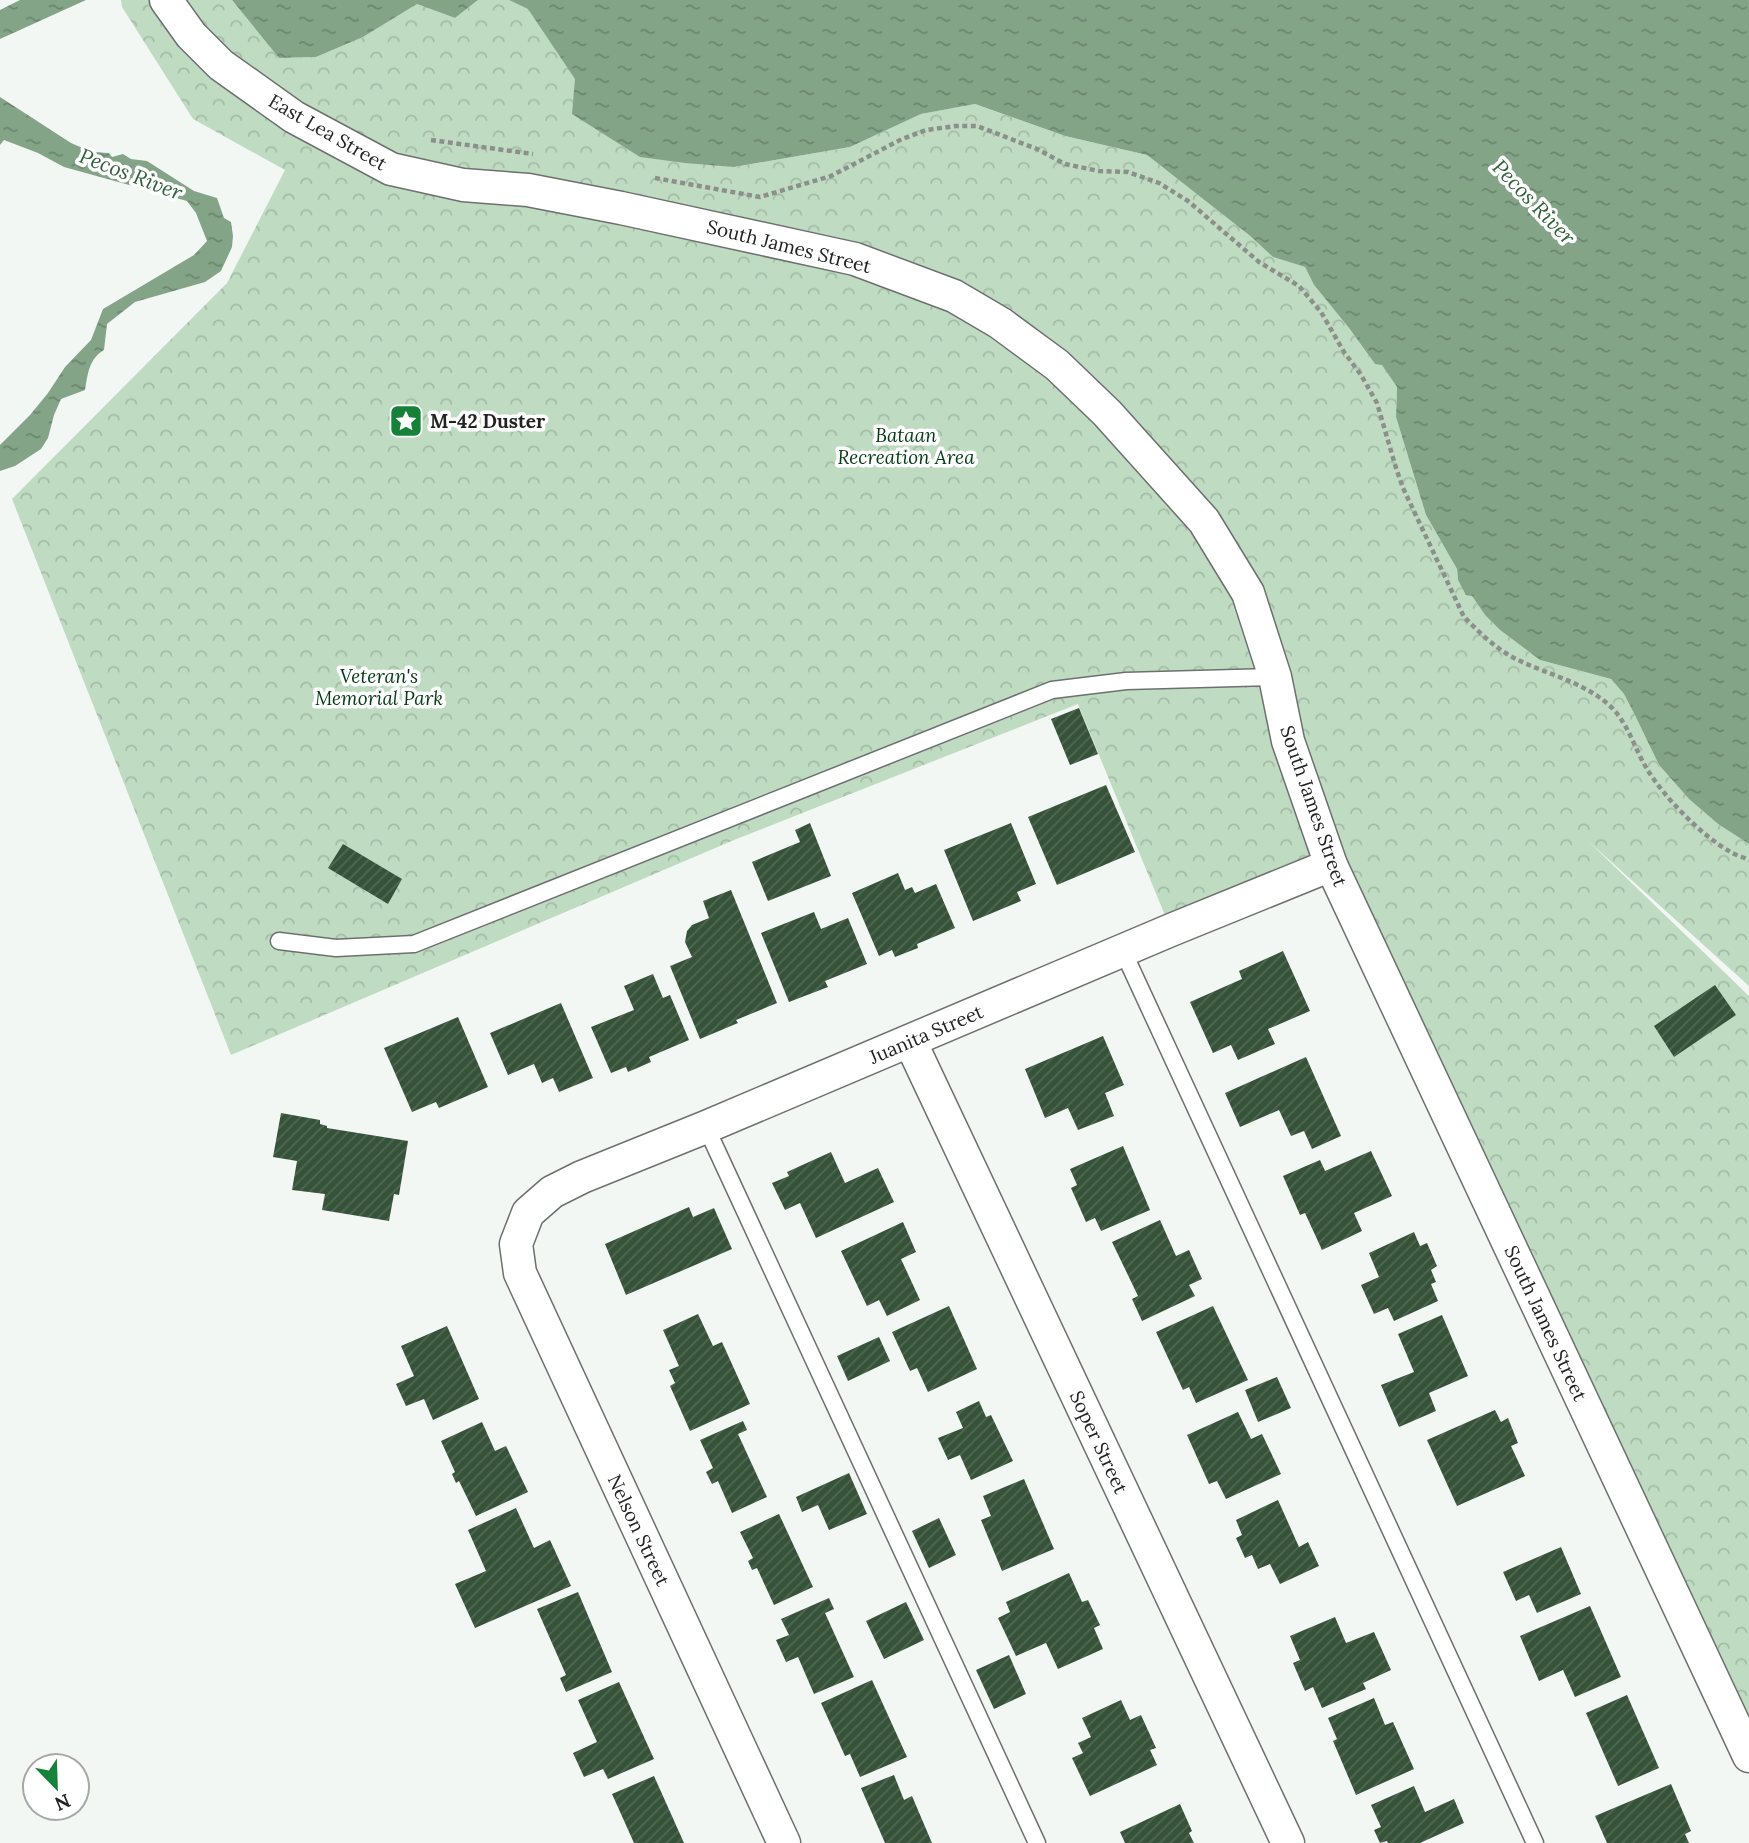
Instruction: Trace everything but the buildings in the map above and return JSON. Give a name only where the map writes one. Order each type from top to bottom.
[{"type":"street","name":"East Lea Street","points":[[166,0],[191,35],[221,65],[295,117],[391,169],[463,184],[528,190]]},
{"type":"street","name":"South James Street","points":[[528,190],[855,259],[954,296],[1000,323],[1057,365],[1107,413],[1204,521],[1248,593],[1275,677],[1288,741],[1331,865],[1749,1756]]},
{"type":"street","name":"Juanita Street","points":[[528,1213],[552,1192],[582,1177],[1331,865]]},
{"type":"street","name":"Soper Street","points":[[910,1041],[1288,1843]]},
{"type":"street","name":"Nelson Street","points":[[528,1213],[516,1244],[520,1273],[784,1843]]},
{"type":"lane","points":[[279,941],[336,948],[414,944],[1052,690],[1126,681],[1275,677]]},
{"type":"lane","points":[[1123,951],[1535,1843]]},
{"type":"lane","points":[[706,1127],[1037,1843]]},
{"type":"green space","points":[[121,0],[232,0],[279,58],[316,57],[363,37],[417,4],[455,18],[478,0],[509,0],[528,8],[576,79],[734,167],[850,147],[921,114],[975,104],[1065,136],[1147,155],[1273,257],[1305,267],[1314,285],[1375,364],[1382,364],[1397,387],[1396,417],[1426,515],[1457,569],[1458,580],[1500,630],[1540,660],[1611,679],[1624,694],[1636,715],[1659,765],[1689,799],[1718,824],[1749,844],[1749,986],[1587,840],[1749,996],[1749,1756],[1331,865],[1171,930],[1078,704],[734,840],[231,1055],[12,499],[227,283],[285,170],[193,119],[122,7]]},
{"type":"water","points":[[20,0],[86,0],[0,39],[0,10]]},
{"type":"water","points":[[232,0],[478,0],[455,18],[417,4],[363,37],[316,57],[279,58]]},
{"type":"water","name":"Pecos River","points":[[509,0],[1749,0],[1749,844],[1718,824],[1689,799],[1659,765],[1624,694],[1611,679],[1540,660],[1500,630],[1472,596],[1466,595],[1458,580],[1457,569],[1426,515],[1396,417],[1397,387],[1382,365],[1375,364],[1314,285],[1305,267],[1273,257],[1147,155],[1065,136],[975,104],[921,114],[850,147],[734,167],[640,157],[572,114],[575,79],[528,9]]},
{"type":"water","name":"Pecos River","points":[[0,97],[71,143],[92,152],[109,153],[112,157],[123,154],[131,159],[147,161],[194,191],[217,198],[224,218],[231,222],[233,236],[232,247],[221,271],[205,282],[135,302],[107,324],[104,350],[92,362],[85,390],[61,399],[48,438],[41,449],[15,466],[0,471],[0,445],[30,415],[65,367],[91,340],[103,309],[194,255],[207,241],[196,213],[187,201],[64,167],[4,140],[0,145]]},
{"type":"place","name":"M-42 Duster","points":[[406,421]]},
{"type":"park label","name":"Bataan Recreation Area","points":[[906,446]]},
{"type":"park label","name":"Veteran's Memorial Park","points":[[379,687]]}]
